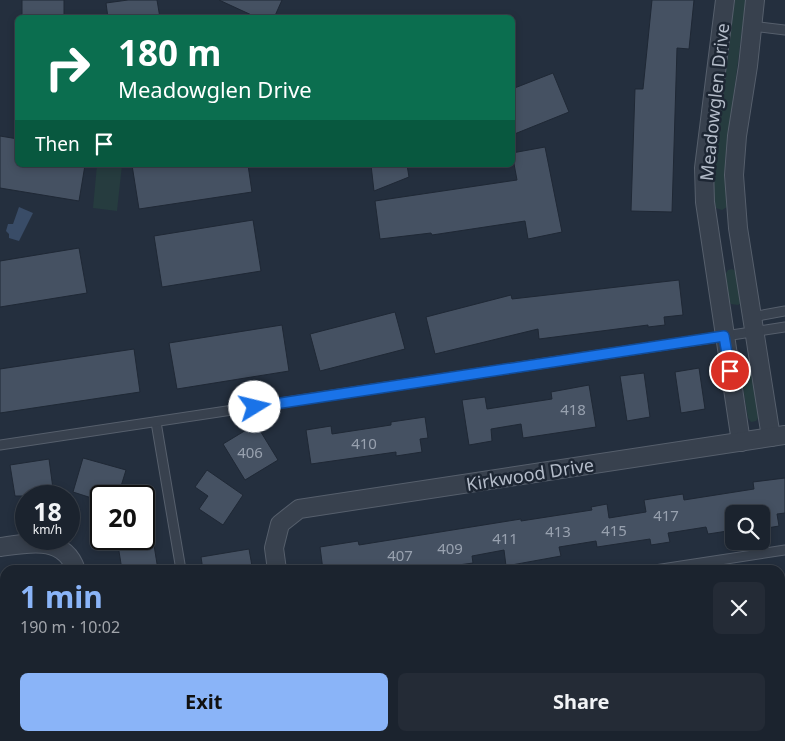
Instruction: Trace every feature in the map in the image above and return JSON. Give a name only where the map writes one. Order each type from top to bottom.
[{"type":"street","name":"Meadowglen Drive","points":[[725,0],[704,168],[705,202],[741,442]]},
{"type":"street","name":"Meadowglen Drive","points":[[755,0],[737,136],[734,175],[738,228],[753,324],[778,436]]},
{"type":"street","name":"Kirkwood Drive","points":[[277,565],[274,548],[280,524],[300,509],[778,436]]},
{"type":"street","points":[[0,548],[27,543],[47,544],[61,549],[72,559],[74,565]]},
{"type":"lane","points":[[752,26],[785,30]]},
{"type":"lane","points":[[0,445],[724,336],[785,312]]},
{"type":"lane","points":[[753,324],[785,327]]},
{"type":"lane","points":[[156,422],[179,565]]},
{"type":"lane","points":[[688,565],[785,550]]},
{"type":"green space","points":[[735,0],[746,0],[725,161],[727,207],[722,210],[716,208],[713,171]]},
{"type":"green space","points":[[97,167],[122,167],[117,211],[93,208]]},
{"type":"green space","points":[[732,269],[737,272],[741,300],[741,303],[738,305],[731,304],[729,301],[725,275],[728,270]]},
{"type":"green space","points":[[744,357],[749,361],[759,417],[756,421],[751,422],[748,418],[739,363]]},
{"type":"water","points":[[19,207],[33,213],[19,241],[9,238],[9,234],[6,231],[8,224],[13,224]]},
{"type":"building","points":[[22,0],[64,0],[64,15],[22,15]]},
{"type":"building","points":[[128,0],[157,0],[160,15],[108,15],[106,3]]},
{"type":"building","points":[[219,0],[282,0],[275,15],[252,15]]},
{"type":"building","points":[[652,0],[694,0],[689,49],[677,48],[672,212],[631,211],[635,89],[643,89]]},
{"type":"building","points":[[553,73],[569,112],[515,134],[515,88]]},
{"type":"building","points":[[0,136],[15,138],[15,167],[85,167],[79,201],[0,188]]},
{"type":"building","points":[[545,147],[562,232],[528,239],[525,221],[432,235],[431,233],[380,239],[375,201],[517,180],[515,152]]},
{"type":"building","points":[[132,167],[248,167],[252,192],[139,209]]},
{"type":"building","points":[[371,167],[407,167],[409,177],[374,191]]},
{"type":"building","points":[[253,220],[261,271],[162,287],[154,236]]},
{"type":"building","points":[[79,248],[87,293],[0,307],[0,261]]},
{"type":"building","points":[[679,280],[683,315],[664,317],[665,325],[648,327],[648,325],[539,339],[538,329],[435,354],[426,317],[511,295],[512,299]]},
{"type":"building","points":[[395,312],[405,349],[320,371],[310,334]]},
{"type":"building","points":[[282,325],[289,371],[177,389],[169,343]]},
{"type":"building","points":[[134,349],[140,392],[0,413],[0,369]]},
{"type":"building","points":[[699,368],[705,409],[681,413],[675,372]]},
{"type":"building","points":[[644,373],[650,417],[627,421],[620,376]]},
{"type":"building","points":[[589,385],[596,427],[523,438],[521,424],[491,429],[492,441],[469,445],[462,400],[485,397],[487,409],[552,399],[551,392]]},
{"type":"building","points":[[425,417],[428,438],[420,439],[422,452],[396,456],[396,452],[311,464],[306,430],[331,426],[332,434],[391,425],[391,422]]},
{"type":"building","points":[[256,424],[278,460],[245,480],[223,444]]},
{"type":"building","points":[[83,458],[126,470],[121,485],[90,485],[90,497],[80,494],[80,485],[75,485]]},
{"type":"building","points":[[49,459],[53,485],[15,485],[15,496],[10,465]]},
{"type":"building","points":[[207,470],[243,495],[223,525],[199,509],[208,496],[195,487]]},
{"type":"building","points":[[785,478],[785,513],[777,514],[779,526],[770,528],[770,505],[725,505],[725,531],[708,534],[706,527],[668,533],[670,542],[651,545],[650,539],[597,547],[596,541],[559,547],[561,556],[512,565],[506,565],[504,550],[472,556],[473,563],[458,565],[322,565],[320,547],[358,541],[359,545],[521,519],[521,521],[592,510],[591,507],[607,504],[609,518],[646,512],[644,500],[683,494],[684,500],[754,489],[753,482]]},
{"type":"building","points":[[249,549],[252,565],[202,565],[201,557]]},
{"type":"building","points":[[119,550],[155,550],[157,565],[121,565]]},
{"type":"route","points":[[255,407],[710,337],[724,336],[730,371]]}]
